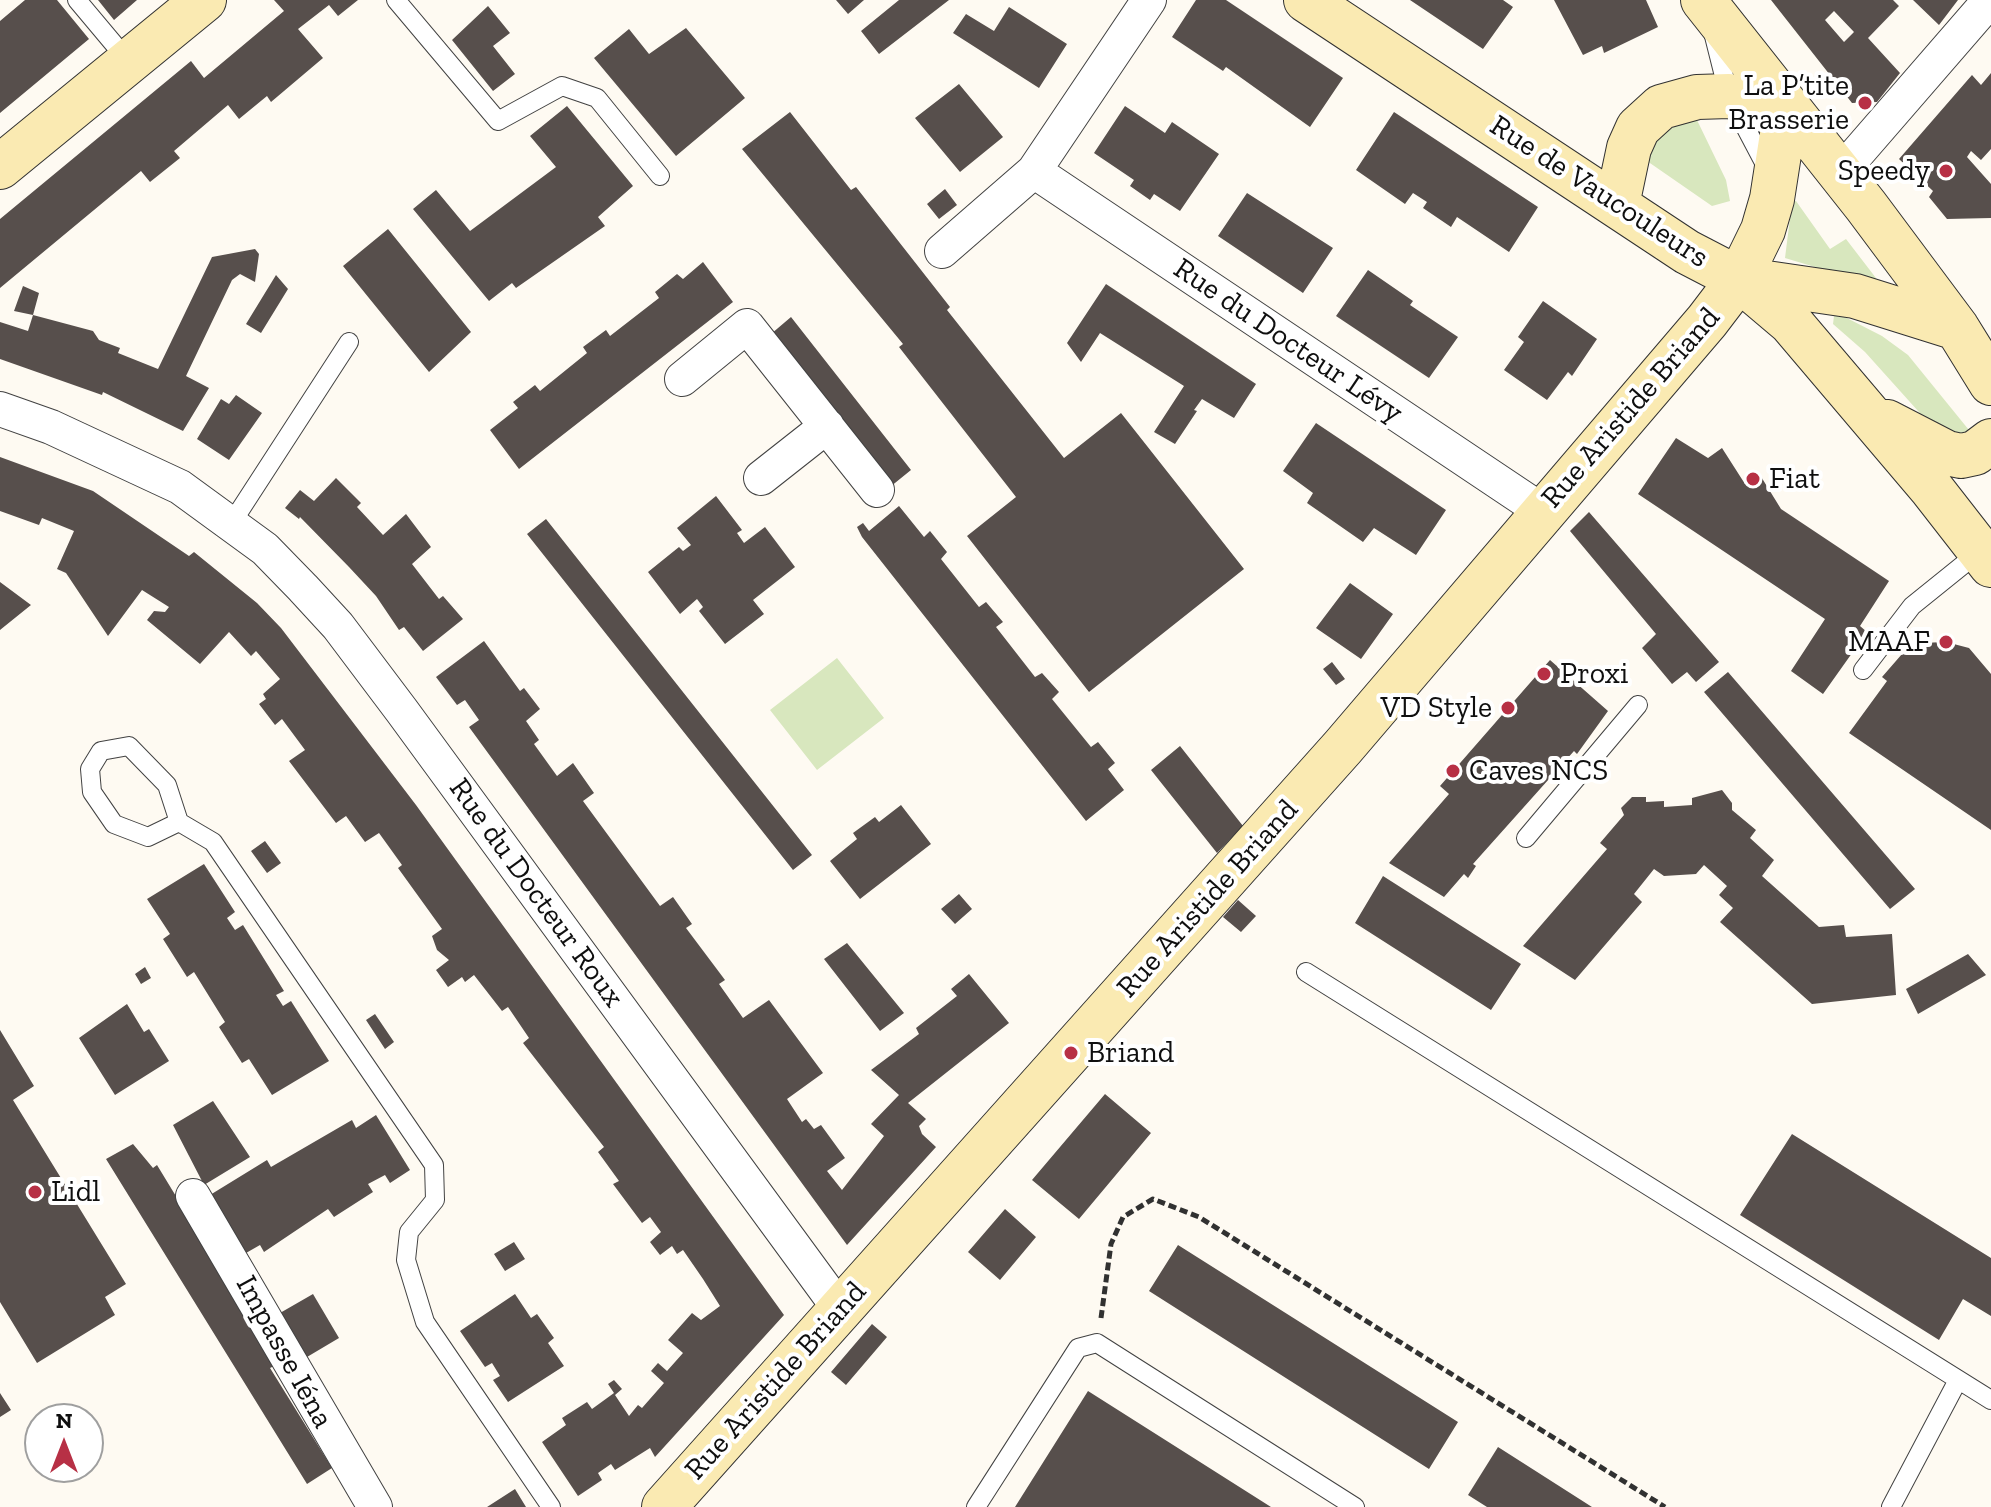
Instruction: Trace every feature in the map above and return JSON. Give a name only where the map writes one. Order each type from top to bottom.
[{"type":"street","points":[[0,167],[204,0]]},
{"type":"street","points":[[942,251],[1034,171],[1149,0]]},
{"type":"street","name":"Rue de Vaucouleurs","points":[[1306,0],[1687,252],[1739,279],[1791,323],[1867,411],[1985,559]]},
{"type":"street","points":[[1840,173],[1990,0]]},
{"type":"street","points":[[1705,3],[1786,109],[1840,173],[1957,328],[1991,383]]},
{"type":"street","points":[[1617,205],[1629,148],[1638,128],[1661,107],[1697,97],[1729,96],[1786,109]]},
{"type":"street","points":[[1786,109],[1772,178],[1772,199],[1763,230],[1739,279],[1855,296],[1957,328]]},
{"type":"street","name":"Rue du Docteur Lévy","points":[[1034,171],[1542,511]]},
{"type":"street","name":"Rue Aristide Briand","points":[[664,1507],[1343,747],[1739,279]]},
{"type":"street","points":[[682,379],[747,326],[877,490]]},
{"type":"street","name":"Rue du Docteur Roux","points":[[0,409],[51,427],[153,472],[204,504],[265,549],[338,626],[839,1308]]},
{"type":"street","points":[[1867,411],[1947,453],[1961,456],[1975,453],[1991,441]]},
{"type":"street","points":[[761,478],[827,426]]},
{"type":"street","name":"Impasse Iéna","points":[[193,1196],[375,1507]]},
{"type":"lane","points":[[77,0],[130,62]]},
{"type":"lane","points":[[396,0],[498,121],[562,86],[597,98],[660,176]]},
{"type":"lane","points":[[1705,3],[1729,96],[1772,178]]},
{"type":"lane","points":[[231,524],[349,342]]},
{"type":"lane","points":[[1863,670],[1912,606],[1985,559]]},
{"type":"lane","points":[[1526,838],[1638,705]]},
{"type":"lane","points":[[179,822],[148,837],[114,824],[92,792],[90,769],[101,751],[129,746],[167,785],[179,822],[213,842],[434,1165],[435,1200],[409,1232],[406,1260],[425,1322],[551,1507]]},
{"type":"lane","points":[[1306,972],[1991,1400]]},
{"type":"lane","points":[[976,1507],[1078,1348],[1097,1343],[1355,1507]]},
{"type":"lane","points":[[1891,1507],[1958,1380]]},
{"type":"path","points":[[1097,1343],[1111,1244],[1123,1217],[1153,1199],[1199,1217],[1665,1507]]},
{"type":"green space","points":[[1696,118],[1726,180],[1730,201],[1712,206],[1647,161],[1651,145],[1671,123]]},
{"type":"green space","points":[[1796,201],[1830,249],[1846,239],[1879,282],[1875,285],[1785,258],[1792,202]]},
{"type":"green space","points":[[1839,314],[1882,336],[1908,355],[1973,435],[1936,431],[1865,352],[1833,324],[1834,316]]},
{"type":"green space","points":[[837,658],[884,718],[817,770],[770,710]]},
{"type":"building","points":[[25,0],[57,0],[89,39],[0,113],[0,21]]},
{"type":"building","points":[[98,0],[137,0],[114,20]]},
{"type":"building","points":[[274,0],[358,0],[338,16],[329,5],[298,29],[323,58],[271,102],[267,96],[239,119],[228,105],[174,151],[180,158],[150,182],[141,171],[0,288],[0,219],[191,61],[204,78],[284,11]]},
{"type":"building","points":[[836,0],[864,0],[848,14]]},
{"type":"building","points":[[899,0],[949,0],[879,54],[861,31]]},
{"type":"building","points":[[1196,0],[1226,0],[1343,78],[1310,127],[1226,67],[1223,71],[1172,37]]},
{"type":"building","points":[[1410,0],[1503,0],[1513,7],[1483,49]]},
{"type":"building","points":[[1554,0],[1646,0],[1658,27],[1604,53],[1602,46],[1583,55]]},
{"type":"building","points":[[1771,0],[1893,0],[1899,6],[1868,38],[1900,73],[1877,102],[1852,103]],"holes":[[[1834,11],[1854,32],[1844,42],[1825,20]]]},
{"type":"building","points":[[1913,0],[1958,0],[1939,25]]},
{"type":"building","points":[[488,6],[510,33],[493,46],[515,74],[493,91],[452,40]]},
{"type":"building","points":[[1009,7],[1067,44],[1039,88],[953,33],[966,14],[994,31]]},
{"type":"building","points":[[686,28],[745,98],[676,156],[594,58],[629,29],[649,54]]},
{"type":"building","points":[[1991,73],[1991,149],[1981,160],[1971,151],[1967,157],[1991,184],[1991,218],[1947,219],[1929,197],[1933,191],[1899,159],[1972,75],[1981,85]]},
{"type":"building","points":[[959,84],[1003,137],[960,172],[915,118]]},
{"type":"building","points":[[567,106],[633,186],[598,217],[605,226],[516,288],[512,283],[489,301],[413,209],[436,190],[470,231],[556,167],[530,136]]},
{"type":"building","points":[[1125,106],[1165,133],[1172,122],[1219,154],[1180,211],[1154,194],[1150,200],[1130,186],[1134,180],[1094,153]]},
{"type":"building","points":[[790,112],[851,190],[856,187],[950,307],[947,310],[1064,458],[1121,413],[1244,569],[1089,692],[967,536],[1016,497],[899,347],[903,344],[742,149]]},
{"type":"building","points":[[1394,112],[1538,207],[1509,252],[1457,217],[1451,227],[1423,208],[1427,202],[1413,193],[1405,204],[1356,170]]},
{"type":"building","points":[[945,189],[957,205],[939,219],[927,204]]},
{"type":"building","points":[[1247,193],[1333,248],[1303,293],[1218,236]]},
{"type":"building","points":[[388,229],[471,332],[429,372],[343,266]]},
{"type":"building","points":[[255,249],[259,254],[255,282],[240,274],[232,280],[186,376],[209,388],[183,431],[103,392],[102,395],[0,359],[0,322],[28,331],[33,315],[93,331],[99,340],[120,348],[118,353],[158,369],[212,257]]},
{"type":"building","points":[[703,262],[733,302],[519,469],[490,430],[518,408],[513,402],[535,385],[540,391],[587,353],[583,347],[606,330],[610,336],[659,298],[655,292],[677,274],[683,279]]},
{"type":"building","points":[[1368,270],[1413,301],[1410,305],[1458,337],[1429,378],[1336,316]]},
{"type":"building","points":[[276,275],[288,289],[261,333],[246,324]]},
{"type":"building","points":[[1106,284],[1256,384],[1234,418],[1202,399],[1175,444],[1154,432],[1184,386],[1100,333],[1081,362],[1067,343]]},
{"type":"building","points":[[23,286],[39,293],[33,315],[14,311]]},
{"type":"building","points":[[1543,301],[1597,339],[1572,376],[1568,372],[1547,400],[1504,370],[1524,342],[1518,337]]},
{"type":"building","points":[[791,317],[911,470],[890,487],[771,334]]},
{"type":"building","points":[[236,395],[262,413],[229,460],[197,439],[221,399],[229,404]]},
{"type":"building","points":[[1316,423],[1446,510],[1416,555],[1374,528],[1363,542],[1307,503],[1313,493],[1283,471]]},
{"type":"building","points":[[1676,438],[1708,458],[1722,448],[1745,484],[1760,475],[1781,509],[1889,581],[1860,626],[1867,632],[1823,694],[1791,671],[1825,619],[1638,494]]},
{"type":"building","points":[[0,457],[93,491],[189,556],[194,552],[257,603],[281,628],[416,805],[784,1315],[655,1457],[650,1448],[615,1470],[611,1464],[598,1473],[602,1480],[578,1496],[542,1442],[566,1425],[562,1418],[587,1402],[592,1409],[614,1393],[608,1384],[614,1380],[622,1389],[615,1395],[629,1416],[638,1405],[642,1408],[664,1383],[651,1371],[658,1363],[667,1371],[683,1353],[668,1340],[692,1313],[701,1320],[720,1306],[703,1279],[683,1250],[677,1254],[672,1246],[660,1255],[650,1242],[661,1232],[650,1217],[642,1223],[613,1184],[619,1181],[598,1152],[604,1147],[523,1043],[529,1038],[508,1007],[502,1011],[474,975],[465,982],[462,977],[448,987],[436,970],[449,960],[437,950],[432,936],[442,929],[398,868],[402,865],[379,833],[365,842],[346,816],[336,823],[289,761],[305,750],[282,719],[275,725],[259,704],[266,699],[263,694],[280,679],[256,651],[251,656],[229,632],[200,664],[147,620],[154,611],[165,612],[169,607],[142,590],[108,636],[66,573],[57,569],[74,531],[42,518],[39,525],[0,511]]},
{"type":"building","points":[[336,478],[361,503],[357,507],[383,535],[406,514],[431,547],[412,564],[439,599],[443,596],[463,619],[423,651],[404,627],[399,630],[376,596],[349,567],[300,517],[285,508],[300,490],[314,501]]},
{"type":"building","points":[[716,496],[742,530],[737,533],[744,543],[765,527],[795,567],[753,600],[764,614],[725,644],[699,611],[703,607],[697,599],[680,614],[648,572],[679,547],[683,551],[691,545],[677,528]]},
{"type":"building","points":[[899,506],[924,537],[930,531],[947,552],[941,559],[979,607],[986,602],[1003,622],[996,627],[1035,677],[1042,673],[1059,692],[1052,699],[1091,747],[1098,742],[1115,763],[1108,769],[1124,790],[1086,821],[862,537],[857,527],[863,523],[869,531]]},
{"type":"building","points":[[1589,512],[1719,662],[1696,682],[1687,672],[1672,684],[1642,648],[1656,634],[1570,531]]},
{"type":"building","points":[[546,519],[812,855],[793,870],[527,534]]},
{"type":"building","points":[[0,582],[31,605],[0,630]]},
{"type":"building","points":[[1350,583],[1393,614],[1361,659],[1316,628]]},
{"type":"building","points":[[484,641],[520,691],[524,688],[540,709],[526,721],[539,740],[534,744],[557,776],[573,763],[594,793],[583,801],[660,906],[673,897],[692,924],[686,928],[725,980],[719,984],[743,1018],[769,1000],[823,1073],[787,1099],[802,1122],[806,1119],[814,1129],[821,1125],[845,1158],[827,1171],[842,1190],[884,1136],[871,1124],[899,1095],[871,1070],[919,1034],[916,1028],[957,996],[951,989],[969,974],[1009,1023],[908,1103],[926,1119],[919,1126],[922,1134],[936,1147],[847,1245],[469,727],[479,720],[465,700],[457,705],[436,677]]},
{"type":"building","points":[[1946,642],[1969,648],[1991,674],[1991,830],[1849,733],[1887,681],[1882,677],[1902,654],[1920,643]]},
{"type":"building","points":[[1550,660],[1608,711],[1577,754],[1574,751],[1473,864],[1476,866],[1468,878],[1464,874],[1444,897],[1389,863],[1449,794],[1440,786]]},
{"type":"building","points":[[1332,662],[1345,679],[1336,685],[1323,669]]},
{"type":"building","points":[[1728,672],[1915,889],[1890,909],[1704,692]]},
{"type":"building","points":[[1180,746],[1243,826],[1217,853],[1151,770]]},
{"type":"building","points":[[1722,790],[1732,803],[1732,810],[1756,830],[1750,838],[1774,860],[1762,876],[1819,927],[1844,925],[1846,937],[1892,934],[1896,995],[1812,1004],[1720,922],[1733,908],[1719,895],[1727,886],[1704,865],[1696,874],[1664,876],[1654,869],[1634,894],[1642,902],[1575,980],[1523,946],[1607,849],[1600,843],[1624,815],[1621,808],[1632,797],[1646,797],[1646,802],[1664,801],[1664,807],[1692,805],[1692,798]]},
{"type":"building","points":[[901,805],[931,844],[860,899],[830,861],[857,839],[853,833],[875,817],[879,822]]},
{"type":"building","points":[[265,841],[281,863],[267,873],[251,851]]},
{"type":"building","points":[[204,864],[235,912],[227,918],[235,930],[243,925],[284,991],[276,995],[283,1006],[291,1001],[329,1061],[272,1095],[249,1059],[242,1063],[219,1027],[225,1022],[194,972],[187,977],[163,939],[170,934],[147,899]]},
{"type":"building","points":[[1383,876],[1521,964],[1491,1010],[1355,923]]},
{"type":"building","points":[[959,894],[972,909],[955,924],[941,909]]},
{"type":"building","points":[[1238,900],[1256,916],[1241,932],[1223,917]]},
{"type":"building","points":[[847,943],[904,1013],[880,1031],[824,959]]},
{"type":"building","points":[[1968,954],[1986,975],[1918,1014],[1906,989]]},
{"type":"building","points":[[145,967],[151,978],[141,984],[135,974]]},
{"type":"building","points":[[127,1004],[144,1032],[149,1029],[169,1061],[115,1095],[79,1038]]},
{"type":"building","points":[[375,1014],[394,1042],[385,1049],[366,1020]]},
{"type":"building","name":"Lidl","points":[[0,1030],[34,1086],[13,1100],[126,1284],[105,1297],[115,1315],[37,1363],[0,1302]]},
{"type":"building","points":[[1105,1094],[1151,1133],[1079,1219],[1032,1180]]},
{"type":"building","points":[[213,1101],[250,1157],[204,1185],[173,1125]]},
{"type":"building","points":[[376,1115],[410,1170],[390,1183],[385,1175],[368,1184],[373,1192],[334,1217],[328,1209],[264,1252],[260,1245],[246,1253],[210,1195],[267,1160],[271,1167],[352,1120],[356,1128]]},
{"type":"building","points":[[1792,1134],[1991,1258],[1991,1316],[1963,1299],[1939,1340],[1740,1215]]},
{"type":"building","points":[[133,1144],[153,1168],[157,1165],[278,1364],[270,1368],[332,1468],[307,1484],[106,1159]]},
{"type":"building","points":[[1005,1209],[1036,1237],[1000,1280],[968,1252]]},
{"type":"building","points":[[514,1242],[525,1259],[505,1271],[494,1254]]},
{"type":"building","points":[[1178,1245],[1458,1422],[1429,1469],[1149,1291]]},
{"type":"building","points":[[313,1294],[339,1338],[307,1357],[280,1313]]},
{"type":"building","points":[[515,1294],[531,1318],[537,1314],[554,1338],[548,1343],[564,1366],[508,1402],[493,1380],[500,1376],[492,1363],[485,1367],[460,1331]]},
{"type":"building","points":[[872,1324],[887,1337],[846,1385],[831,1372]]},
{"type":"building","points":[[1088,1391],[1271,1507],[1015,1507]]},
{"type":"building","points":[[0,1393],[11,1410],[0,1417]]},
{"type":"building","points":[[1498,1447],[1592,1507],[1487,1507],[1468,1495]]},
{"type":"building","points":[[515,1489],[526,1507],[487,1507]]},
{"type":"place","name":"La P’tite Brasserie","points":[[1865,103]]},
{"type":"place","name":"Speedy","points":[[1946,171]]},
{"type":"place","name":"Fiat","points":[[1753,479]]},
{"type":"place","name":"MAAF","points":[[1946,642]]},
{"type":"place","name":"Proxi","points":[[1544,674]]},
{"type":"place","name":"VD Style","points":[[1508,708]]},
{"type":"place","name":"Caves NCS","points":[[1453,771]]},
{"type":"place","name":"Briand","points":[[1071,1053]]},
{"type":"place","name":"Lidl","points":[[35,1192]]}]
